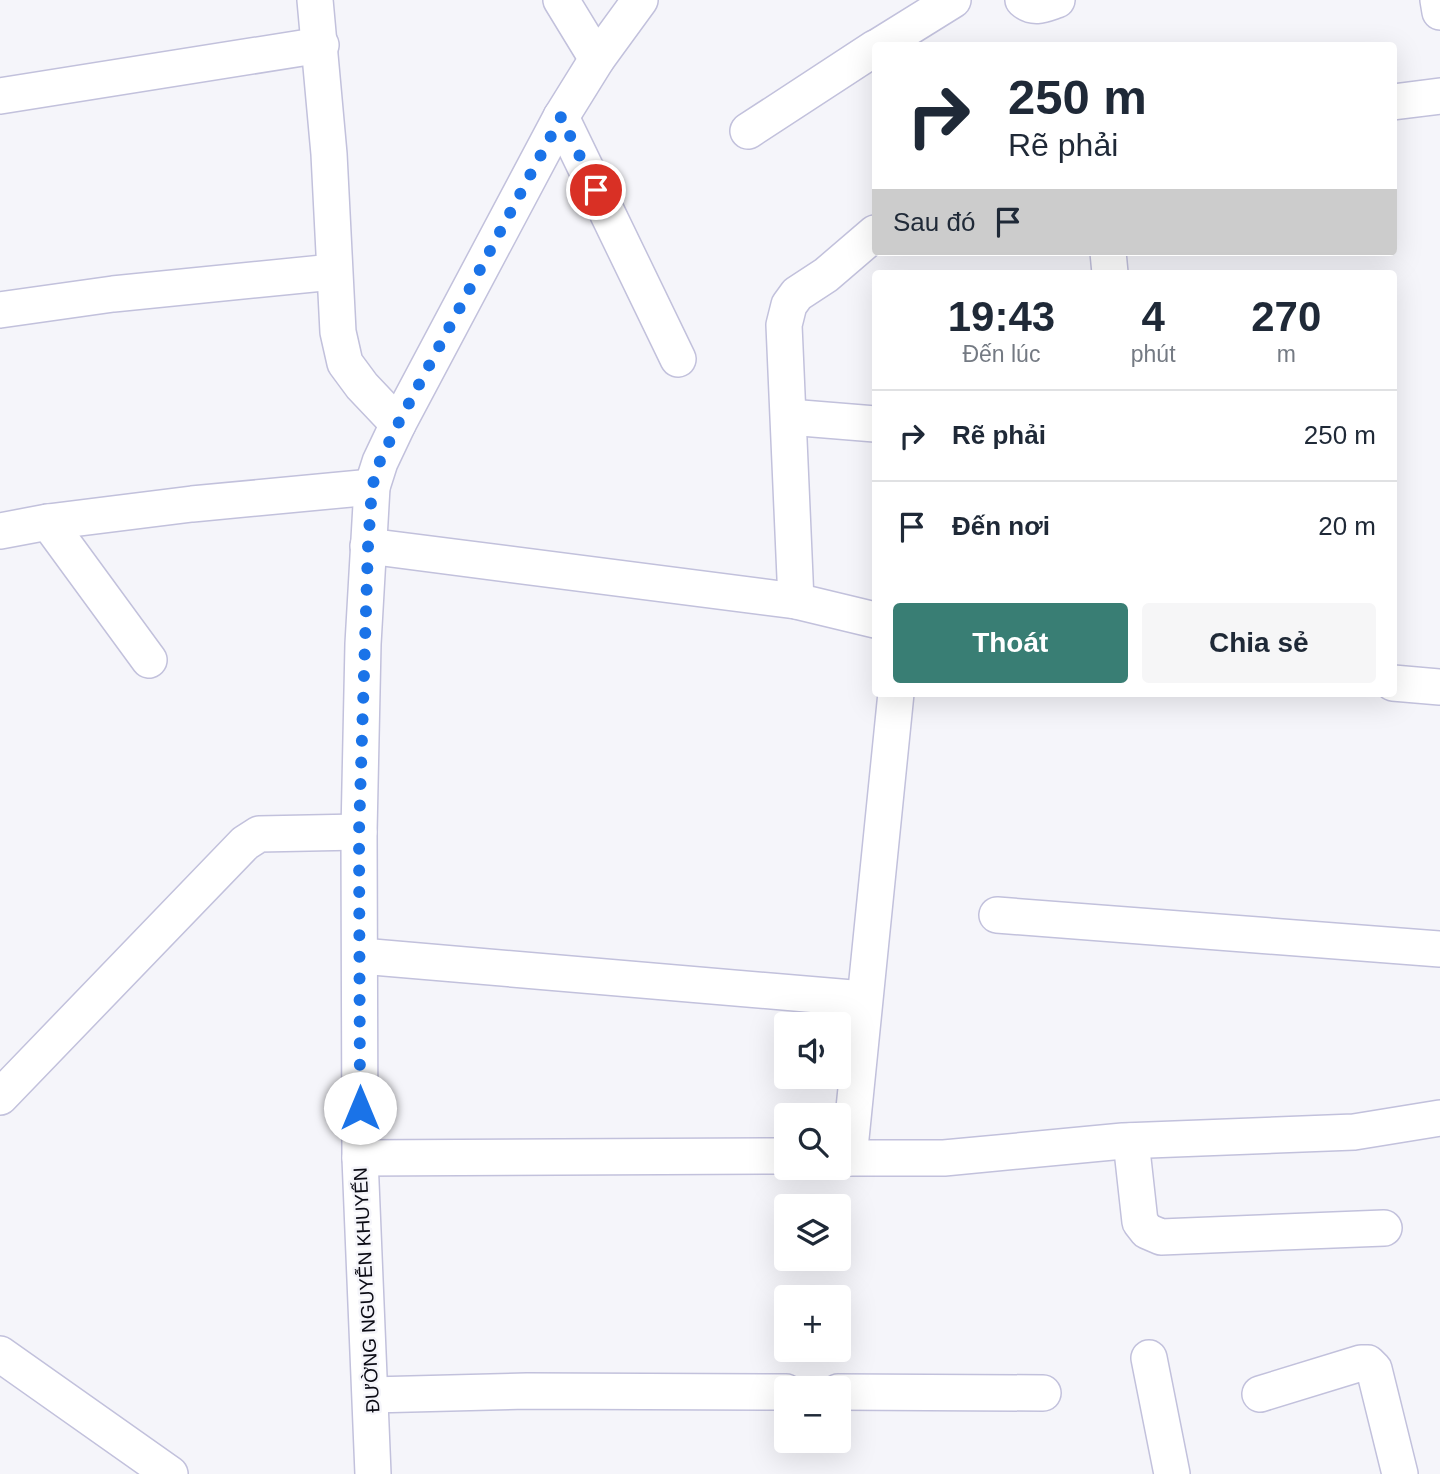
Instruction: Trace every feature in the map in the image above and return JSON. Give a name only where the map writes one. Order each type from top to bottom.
[{"type":"street","points":[[316,0],[329,154],[338,332],[345,363],[362,386],[398,424]]},
{"type":"street","points":[[561,0],[597,59]]},
{"type":"street","name":"ĐƯỜNG NGUYỄN KHUYẾN","points":[[373,1474],[360,1158],[359,832],[372,487],[380,461],[398,424],[561,117],[597,59],[640,0]]},
{"type":"street","points":[[885,42],[953,0]]},
{"type":"street","points":[[1023,0],[1037,7],[1057,0]]},
{"type":"street","points":[[1438,0],[1440,12]]},
{"type":"street","points":[[0,96],[321,45]]},
{"type":"street","points":[[748,131],[872,50]]},
{"type":"street","points":[[1397,101],[1440,96]]},
{"type":"street","points":[[561,117],[678,359]]},
{"type":"street","points":[[796,601],[784,325],[789,305],[797,293],[826,275],[872,236]]},
{"type":"street","points":[[0,310],[113,294],[333,272]]},
{"type":"street","points":[[789,417],[872,424]]},
{"type":"street","points":[[0,531],[48,522],[192,504],[372,487]]},
{"type":"street","points":[[48,522],[149,660]]},
{"type":"street","points":[[368,547],[796,601],[872,619]]},
{"type":"street","points":[[1397,683],[1440,687]]},
{"type":"street","points":[[851,1103],[896,697]]},
{"type":"street","points":[[0,1097],[245,843],[259,834],[359,832]]},
{"type":"street","points":[[998,915],[1440,949]]},
{"type":"street","points":[[361,956],[864,999]]},
{"type":"street","points":[[851,1158],[944,1158],[1131,1141],[1354,1132],[1440,1118]]},
{"type":"street","points":[[1131,1141],[1140,1222],[1147,1231],[1161,1237],[1384,1228]]},
{"type":"street","points":[[360,1158],[774,1156]]},
{"type":"street","points":[[0,1354],[149,1468]]},
{"type":"street","points":[[1149,1358],[1172,1474]]},
{"type":"street","points":[[1260,1394],[1368,1363],[1374,1369],[1400,1474]]},
{"type":"street","points":[[371,1395],[527,1391],[774,1392]]},
{"type":"street","points":[[851,1392],[1043,1393]]},
{"type":"route","points":[[360,1108],[359,832],[363,644],[372,487],[380,461],[398,424],[561,117],[596,190]]}]
